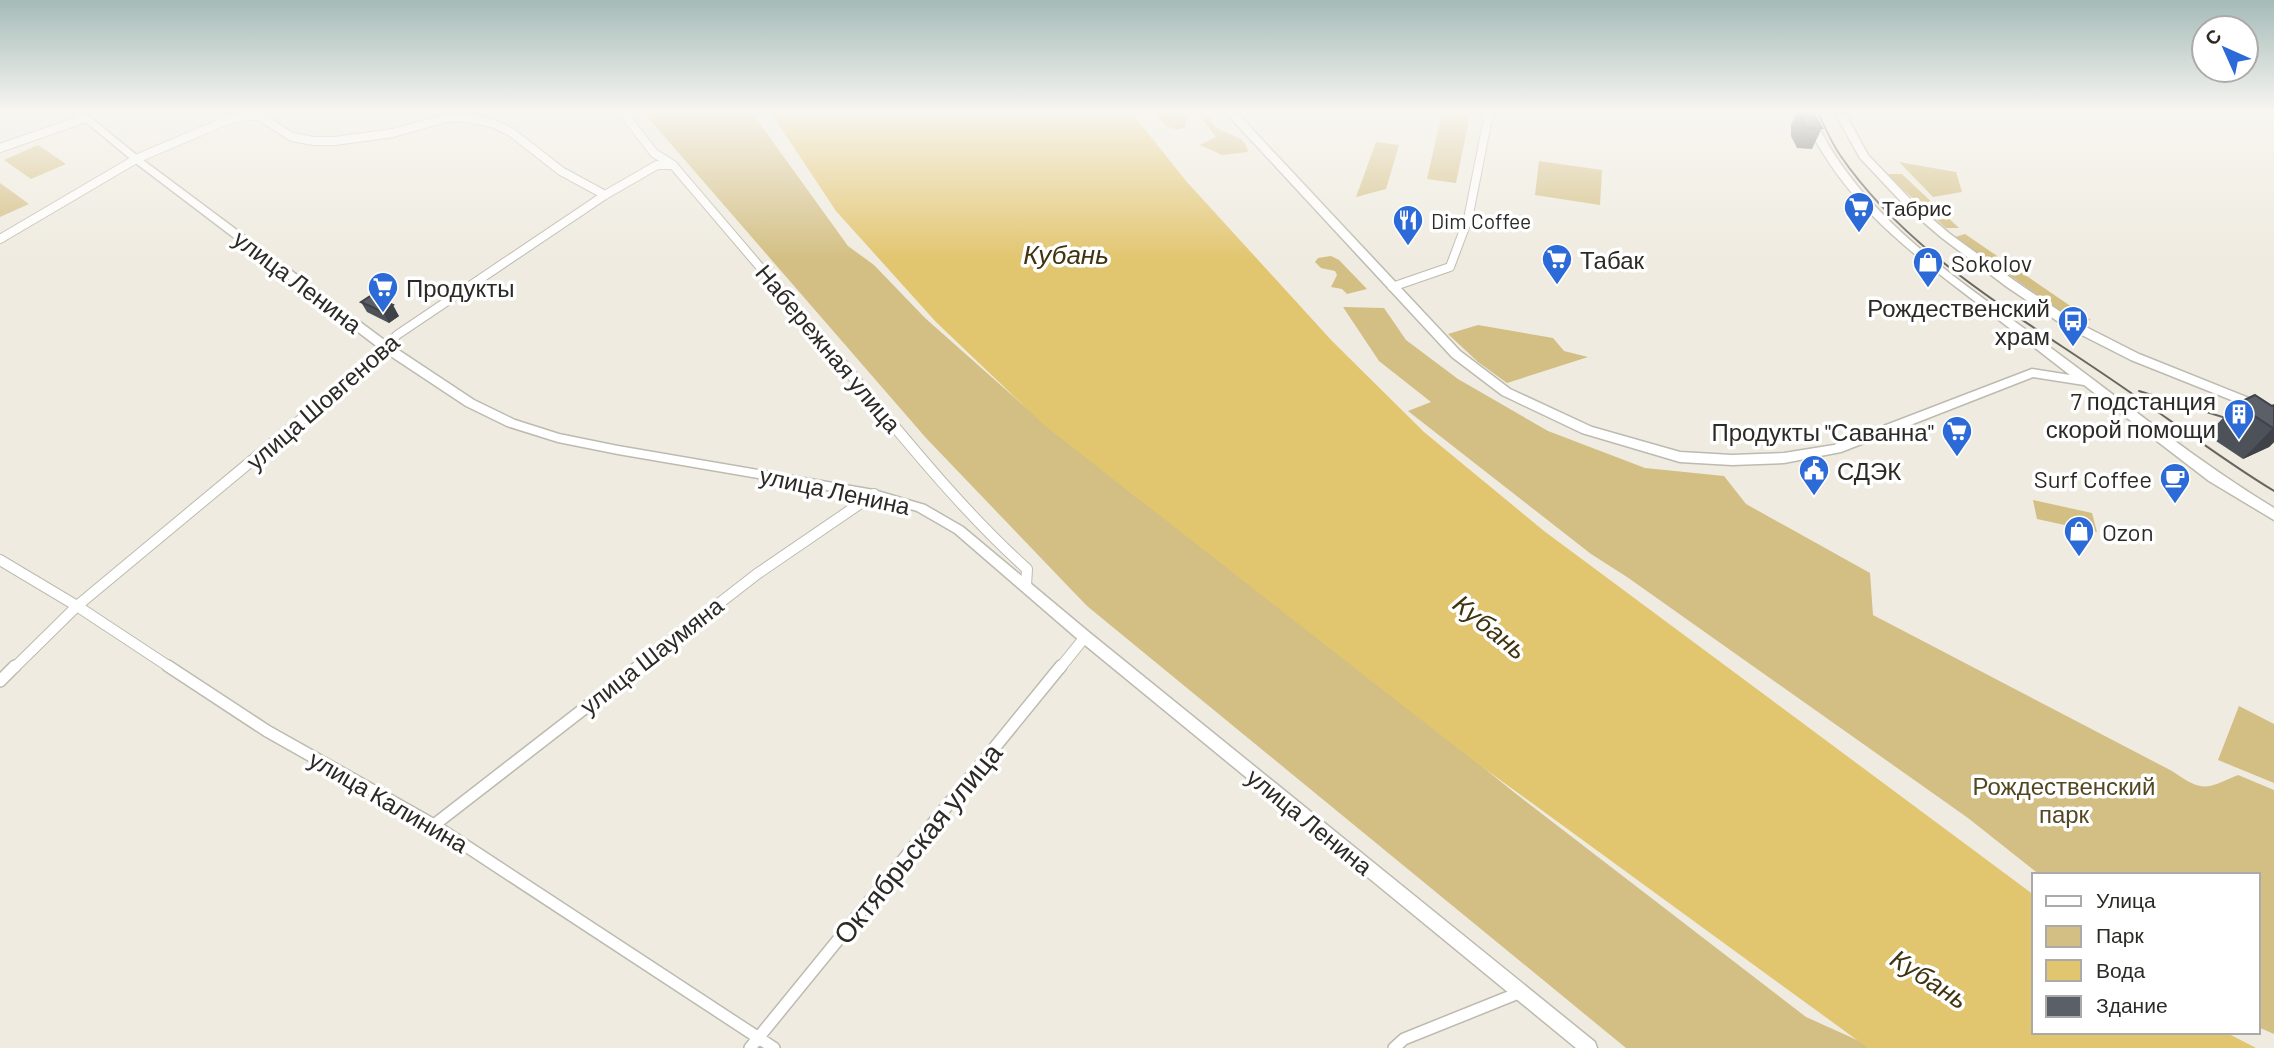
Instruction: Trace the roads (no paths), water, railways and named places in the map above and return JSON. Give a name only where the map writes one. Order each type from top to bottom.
[{"type":"main road","points":[[1276,162],[1456,354],[1506,392],[1587,430],[1680,457],[1732,460],[1784,458],[1836,449],[2032,373],[2084,381]]},
{"type":"main road","points":[[1832,162],[1879,219],[1912,248],[2084,381],[2221,482],[2274,515]]},
{"type":"main road","points":[[1870,162],[1912,207],[1946,236],[2070,324],[2135,358],[2274,413]]},
{"type":"main road","points":[[2032,373],[2042,357],[2035,344]]},
{"type":"street","points":[[0,239],[131,162]]},
{"type":"street","name":"улица Ленина","points":[[140,162],[387,348],[470,403],[511,423],[558,438],[618,450],[874,494],[921,508],[959,530],[1085,637],[1589,1048]]},
{"type":"street","points":[[548,162],[561,172],[606,195]]},
{"type":"street","points":[[656,162],[657,165],[673,165]]},
{"type":"street","name":"Набережная улица","points":[[668,162],[943,484],[1000,545],[1027,569],[1026,586]]},
{"type":"street","points":[[1392,287],[1450,267],[1468,219],[1479,162]]},
{"type":"street","name":"улица Шовгенова","points":[[0,681],[77,606],[387,348],[397,335],[606,195],[657,165]]},
{"type":"street","name":"улица Шаумяна","points":[[434,825],[757,574],[874,494]]},
{"type":"street","name":"улица Калинина","points":[[1,562],[77,606],[267,731],[434,825],[774,1048]]},
{"type":"street","name":"Октябрьская улица","points":[[750,1048],[1085,637]]},
{"type":"street","points":[[1394,1048],[1404,1039],[1521,992]]},
{"type":"water","name":"Кубань","points":[[803,162],[1171,162],[1332,341],[1424,432],[1544,531],[2032,894],[2032,1034],[2229,1034],[2256,1048],[1868,1048],[1470,758],[1044,425],[936,322],[836,211]]},
{"type":"tram line","points":[[1846,162],[1868,191],[1933,255],[2007,310],[2274,491]]},
{"type":"tram line","points":[[2139,391],[2274,433]]},
{"type":"place","name":"Табрис","points":[[1859,234]]},
{"type":"place","name":"Dim Coffee","points":[[1408,247]]},
{"type":"place","name":"Табак","points":[[1557,286]]},
{"type":"place","name":"Sokolov","points":[[1928,289]]},
{"type":"place","name":"Продукты","points":[[383,314]]},
{"type":"place","name":"Рождественский храм","points":[[2073,348]]},
{"type":"place","name":"7 подстанция скорой помощи","points":[[2239,441]]},
{"type":"place","name":"Продукты \"Саванна\"","points":[[1957,458]]},
{"type":"place","name":"СДЭК","points":[[1814,497]]},
{"type":"place","name":"Surf Coffee","points":[[2175,505]]},
{"type":"place","name":"Ozon","points":[[2079,558]]},
{"type":"park label","name":"Рождественский парк","points":[[2064,799]]}]
